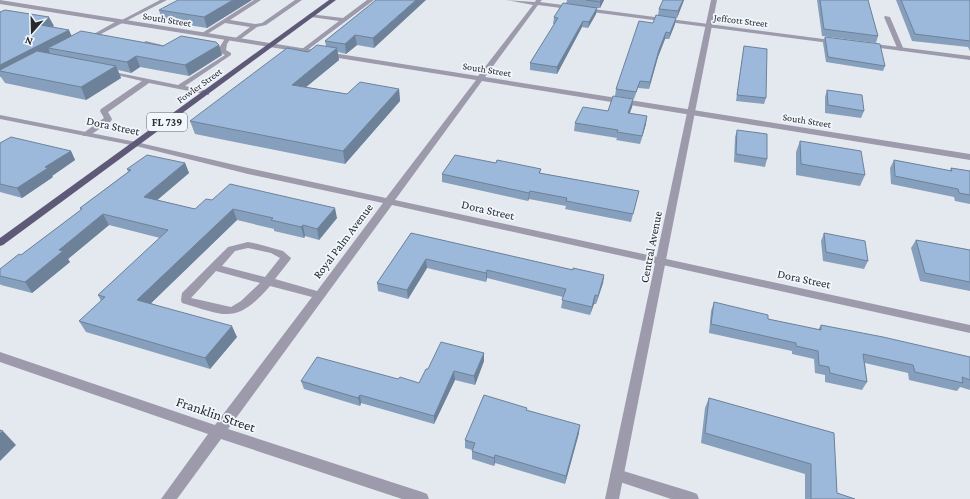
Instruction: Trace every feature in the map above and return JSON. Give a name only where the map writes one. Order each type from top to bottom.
[{"type":"main road","name":"Fowler Street","points":[[0,243],[333,0]]},
{"type":"street","points":[[108,37],[93,35],[164,0]]},
{"type":"street","points":[[202,35],[258,0]]},
{"type":"street","points":[[223,22],[255,26],[264,24],[299,0]]},
{"type":"street","points":[[304,50],[371,0]]},
{"type":"street","name":"Jeffcott Street","points":[[509,0],[538,2],[709,26],[848,43]]},
{"type":"street","name":"Central Avenue","points":[[612,499],[661,262],[690,111],[714,0]]},
{"type":"street","name":"South Street","points":[[0,2],[690,111],[970,157]]},
{"type":"street","name":"Royal Palm Avenue","points":[[168,499],[538,2]]},
{"type":"street","points":[[311,16],[344,20]]},
{"type":"street","points":[[887,17],[901,50]]},
{"type":"street","points":[[236,40],[255,26]]},
{"type":"street","points":[[179,87],[229,54],[223,52],[222,49],[228,38]]},
{"type":"street","points":[[139,42],[163,46]]},
{"type":"street","points":[[863,45],[970,58]]},
{"type":"street","points":[[96,70],[206,93]]},
{"type":"street","points":[[86,134],[108,119],[104,111],[148,80]]},
{"type":"street","name":"Dora Street","points":[[0,117],[136,144],[248,171],[970,328]]},
{"type":"street","points":[[248,245],[280,253],[286,258],[247,303],[239,309],[230,311],[186,300],[186,296],[214,267],[232,249],[239,246],[248,245]]},
{"type":"street","points":[[214,267],[319,295]]},
{"type":"street","name":"Franklin Street","points":[[0,357],[218,432],[422,499]]},
{"type":"street","points":[[617,476],[692,499]]},
{"type":"building","points":[[178,0],[233,0],[204,17],[159,10]]},
{"type":"building","points":[[376,0],[416,0],[373,38],[355,35],[345,44],[325,41]]},
{"type":"building","points":[[586,0],[601,0],[600,2]]},
{"type":"building","points":[[663,0],[683,0],[678,11],[659,9]]},
{"type":"building","points":[[820,0],[868,0],[878,36],[824,29]]},
{"type":"building","points":[[901,0],[970,0],[970,41],[915,34]]},
{"type":"building","points":[[563,3],[597,8],[589,22],[583,21],[557,67],[530,63],[558,18],[554,17]]},
{"type":"building","points":[[5,10],[49,17],[35,24],[69,30],[0,65],[0,12]]},
{"type":"building","points":[[656,15],[676,18],[670,33],[666,32],[650,82],[640,81],[636,92],[616,89],[639,21],[653,23]]},
{"type":"building","points":[[81,31],[163,46],[181,36],[216,42],[219,45],[185,65],[136,56],[127,62],[48,48]]},
{"type":"building","points":[[825,37],[880,44],[885,66],[828,57]]},
{"type":"building","points":[[317,45],[337,48],[292,85],[347,94],[360,82],[399,89],[343,151],[190,121],[287,48],[308,52]]},
{"type":"building","points":[[744,46],[767,49],[766,98],[737,95]]},
{"type":"building","points":[[37,51],[116,66],[81,87],[0,71]]},
{"type":"building","points":[[827,90],[862,95],[864,111],[828,105]]},
{"type":"building","points":[[613,96],[633,99],[628,113],[647,116],[642,136],[617,132],[618,130],[575,123],[583,107],[608,111]]},
{"type":"building","points":[[737,130],[767,134],[767,159],[736,154]]},
{"type":"building","points":[[11,137],[71,151],[45,167],[48,168],[17,188],[0,184],[0,143]]},
{"type":"building","points":[[800,141],[861,151],[865,175],[801,164]]},
{"type":"building","points":[[147,155],[185,163],[144,197],[195,209],[206,199],[212,200],[230,184],[335,208],[317,229],[303,225],[301,227],[271,220],[273,218],[233,209],[137,300],[232,326],[205,358],[79,321],[105,297],[98,295],[168,230],[103,214],[59,250],[63,251],[25,282],[0,276],[0,269],[82,209],[80,208],[131,170],[127,169]]},
{"type":"building","points":[[455,155],[496,163],[497,160],[541,169],[539,173],[639,191],[633,214],[566,201],[567,198],[530,191],[529,193],[442,174]]},
{"type":"building","points":[[894,160],[952,171],[951,168],[970,171],[970,195],[959,193],[958,189],[895,176]]},
{"type":"building","points":[[411,233],[573,270],[573,268],[604,275],[598,296],[595,295],[592,307],[562,300],[566,289],[487,270],[486,273],[426,259],[407,290],[377,283]]},
{"type":"building","points":[[824,233],[865,241],[868,261],[826,252]]},
{"type":"building","points":[[916,240],[970,250],[970,282],[925,273]]},
{"type":"building","points":[[714,302],[768,315],[768,319],[821,330],[821,325],[883,337],[970,357],[970,380],[962,377],[963,383],[915,372],[913,365],[863,354],[867,382],[830,373],[829,367],[819,365],[818,351],[796,346],[796,343],[711,324]]},
{"type":"building","points":[[441,342],[484,353],[474,376],[454,371],[434,416],[360,395],[358,398],[301,381],[317,357],[398,379],[400,377],[419,383],[426,369],[428,369]]},
{"type":"building","points":[[484,395],[527,408],[526,410],[580,425],[566,476],[495,455],[494,458],[472,451],[475,443],[465,440]]},
{"type":"building","points":[[709,398],[834,433],[837,493],[855,499],[811,499],[811,464],[705,433]]}]
